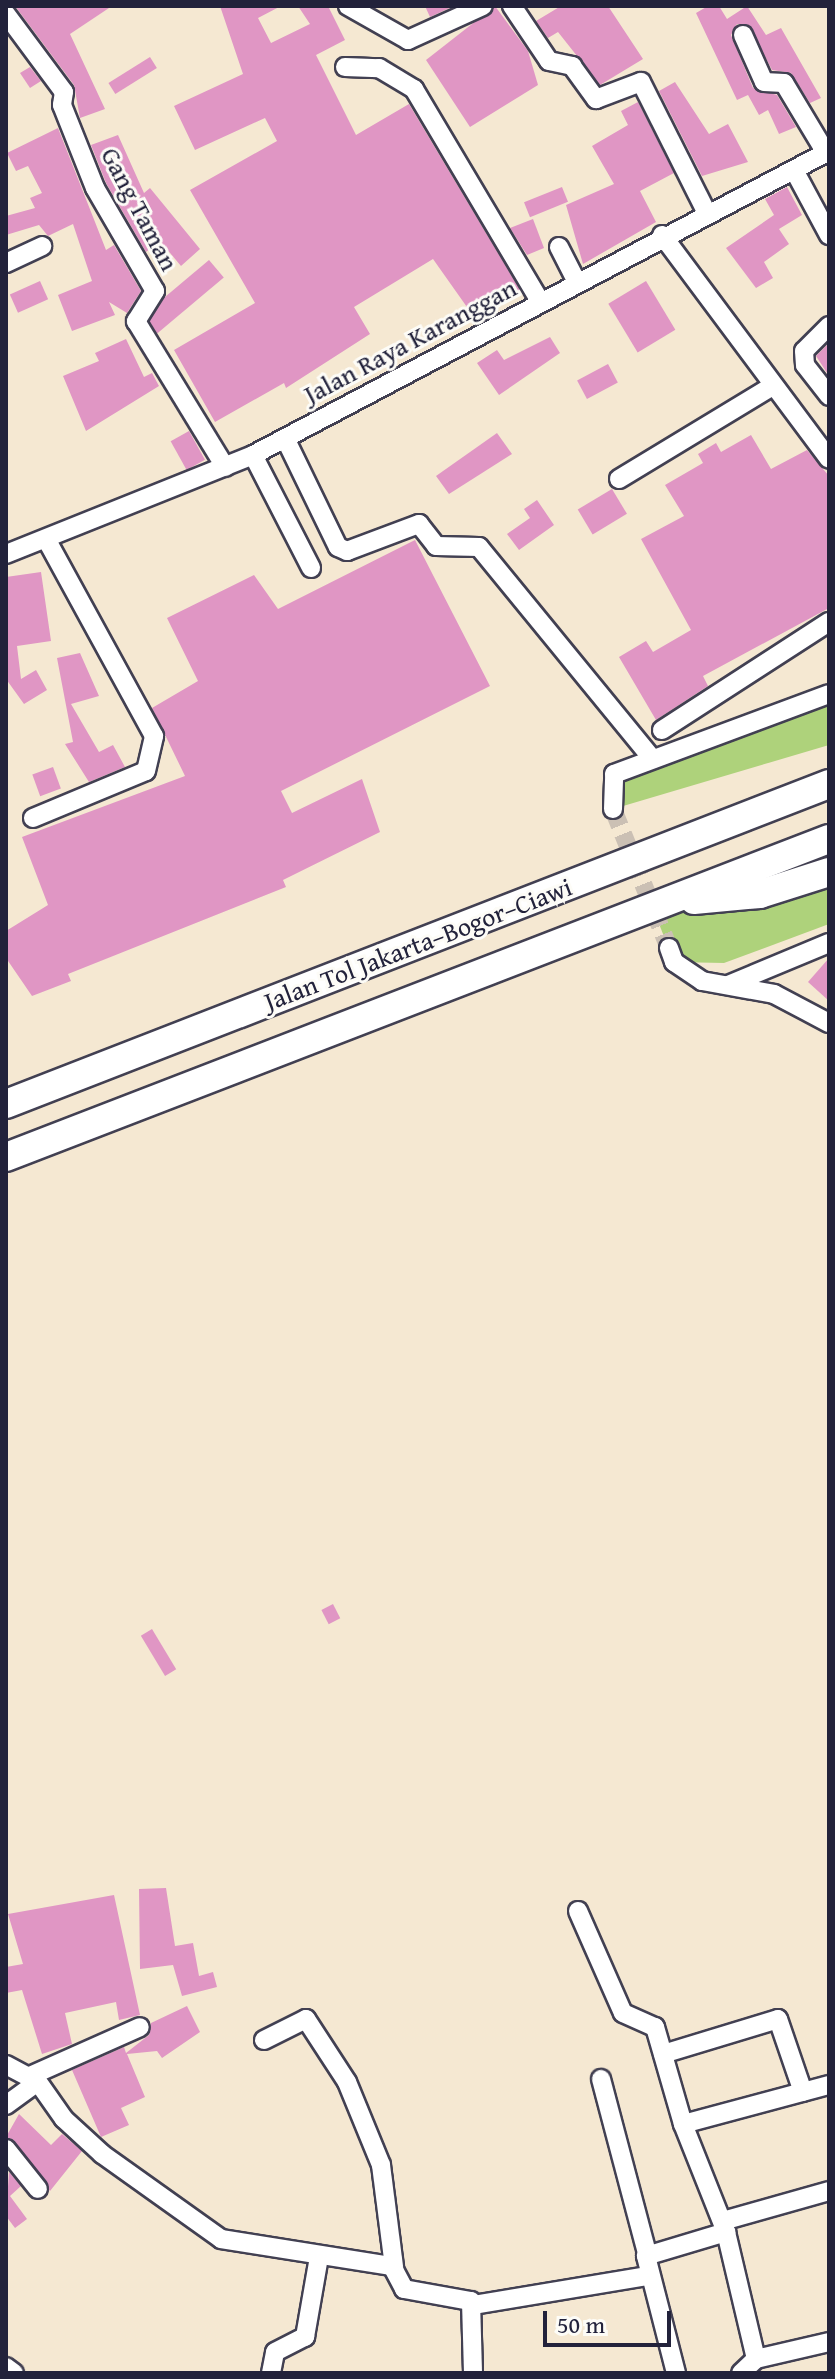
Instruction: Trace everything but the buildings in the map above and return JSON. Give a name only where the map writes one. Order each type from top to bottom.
[{"type":"highway","name":"Jalan Tol Jakarta–Bogor–Ciawi","points":[[6,1104],[829,784]]},
{"type":"highway","name":"Jalan Tol Jakarta–Bogor–Ciawi","points":[[6,1157],[829,839]]},
{"type":"highway","points":[[662,903],[760,894],[829,872]]},
{"type":"street","points":[[348,6],[408,40],[483,6]]},
{"type":"street","points":[[512,6],[549,61],[573,67],[596,99],[641,82],[707,213]]},
{"type":"street","name":"Gang Taman","points":[[6,14],[14,41],[64,92],[62,105],[95,188],[153,284],[153,297],[136,321],[225,467]]},
{"type":"street","points":[[743,35],[764,82],[784,83],[828,152]]},
{"type":"street","points":[[345,67],[379,68],[414,89],[540,301]]},
{"type":"street","name":"Jalan Raya Karanggan","points":[[6,554],[48,542],[253,455],[662,235],[828,152]]},
{"type":"street","points":[[794,170],[829,235]]},
{"type":"street","points":[[662,235],[771,387],[829,459]]},
{"type":"street","points":[[6,263],[42,246]]},
{"type":"street","points":[[559,247],[577,282]]},
{"type":"street","points":[[829,326],[804,351],[805,365],[829,396]]},
{"type":"street","points":[[619,479],[771,387]]},
{"type":"street","points":[[285,438],[338,547],[347,551],[419,524],[436,546],[479,547],[652,758]]},
{"type":"street","points":[[253,455],[311,568]]},
{"type":"street","points":[[33,818],[146,771],[154,736],[48,542]]},
{"type":"street","points":[[662,730],[829,622]]},
{"type":"street","points":[[613,809],[610,778],[652,758],[829,694]]},
{"type":"street","points":[[726,986],[829,943]]},
{"type":"street","points":[[669,948],[687,972],[726,986],[774,994],[829,1023]]},
{"type":"street","points":[[578,1911],[623,2013],[652,2023],[683,2124],[724,2226],[756,2359]]},
{"type":"street","points":[[264,2040],[306,2019],[347,2082],[381,2165],[394,2267],[404,2289],[474,2305],[647,2276]]},
{"type":"street","points":[[663,2054],[778,2019],[803,2092]]},
{"type":"street","points":[[6,2105],[34,2079],[140,2027]]},
{"type":"street","points":[[6,2065],[34,2079],[64,2119],[102,2154],[213,2235],[319,2257],[394,2267]]},
{"type":"street","points":[[601,2079],[647,2253],[647,2276],[676,2373]]},
{"type":"street","points":[[683,2124],[829,2085]]},
{"type":"street","points":[[6,2149],[38,2189]]},
{"type":"street","points":[[647,2253],[829,2191]]},
{"type":"street","points":[[271,2373],[275,2352],[305,2337],[319,2257]]},
{"type":"street","points":[[473,2373],[474,2305]]},
{"type":"street","points":[[741,2373],[756,2359],[829,2342]]},
{"type":"street","points":[[6,2367],[14,2373]]},
{"type":"green space","points":[[829,694],[829,745],[613,809],[610,778]]},
{"type":"green space","points":[[829,839],[829,924],[724,963],[674,962],[652,906]]},
{"type":"tunnel","points":[[613,809],[669,948]]}]
